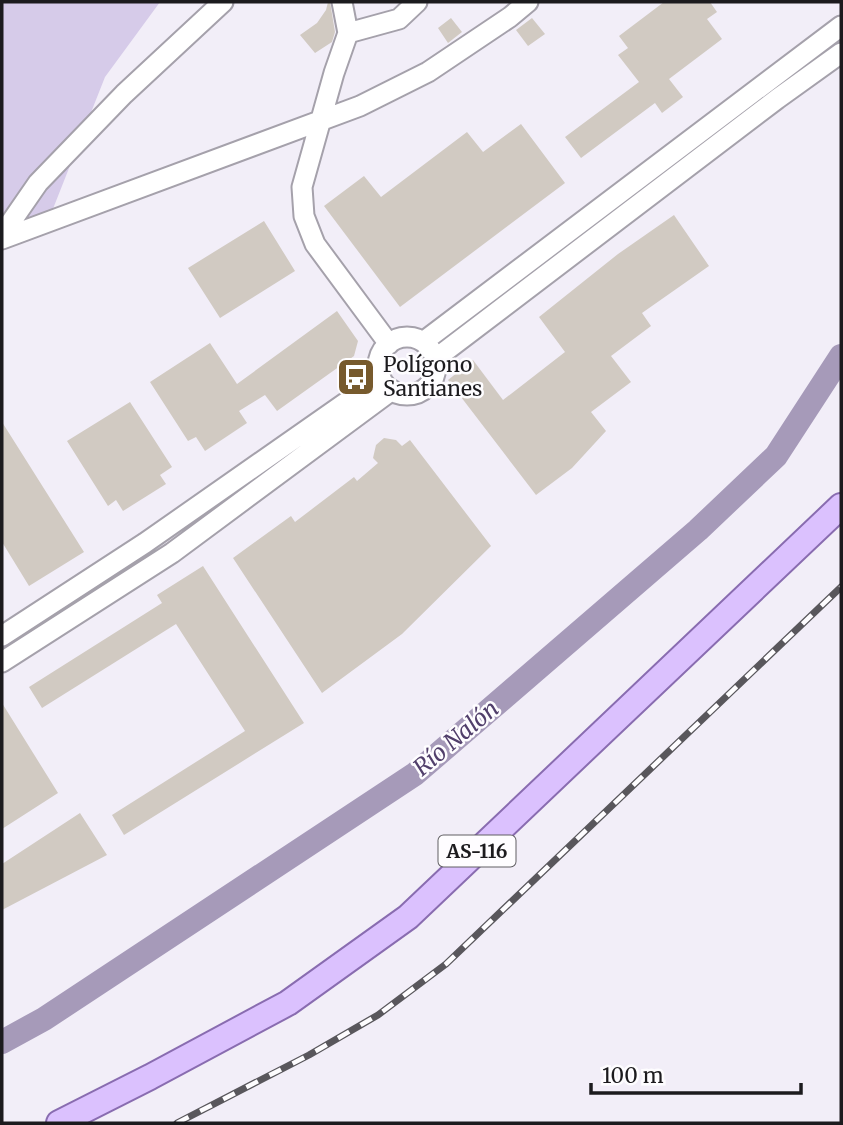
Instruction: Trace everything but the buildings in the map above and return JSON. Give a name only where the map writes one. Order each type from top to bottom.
[{"type":"main road","name":"AS-116","points":[[58,1123],[288,1003],[408,917],[841,506]]},
{"type":"street","points":[[2,237],[38,183],[124,94],[223,2]]},
{"type":"street","points":[[342,2],[348,33],[302,187],[304,216],[316,244],[388,344]]},
{"type":"street","points":[[348,33],[399,19],[417,2]]},
{"type":"street","points":[[2,237],[360,106],[428,72],[528,2]]},
{"type":"street","points":[[423,342],[841,26]]},
{"type":"street","points":[[435,359],[777,99],[841,54]]},
{"type":"street","points":[[407,337],[423,342],[435,359],[435,374],[427,387],[418,393],[404,395],[386,384],[378,368],[379,358],[388,344],[407,337]]},
{"type":"street","points":[[2,636],[386,384]]},
{"type":"street","points":[[2,662],[172,554],[386,384]]},
{"type":"shaded area","points":[[2,2],[160,2],[105,77],[45,229],[2,248]]},
{"type":"waterway","name":"Río Nalón","points":[[2,1042],[44,1019],[415,774],[698,530],[776,456],[841,356]]},
{"type":"railway","points":[[177,1123],[309,1055],[378,1015],[446,964],[841,587]]},
{"type":"place","name":"Polígono Santianes","points":[[356,377]]}]
